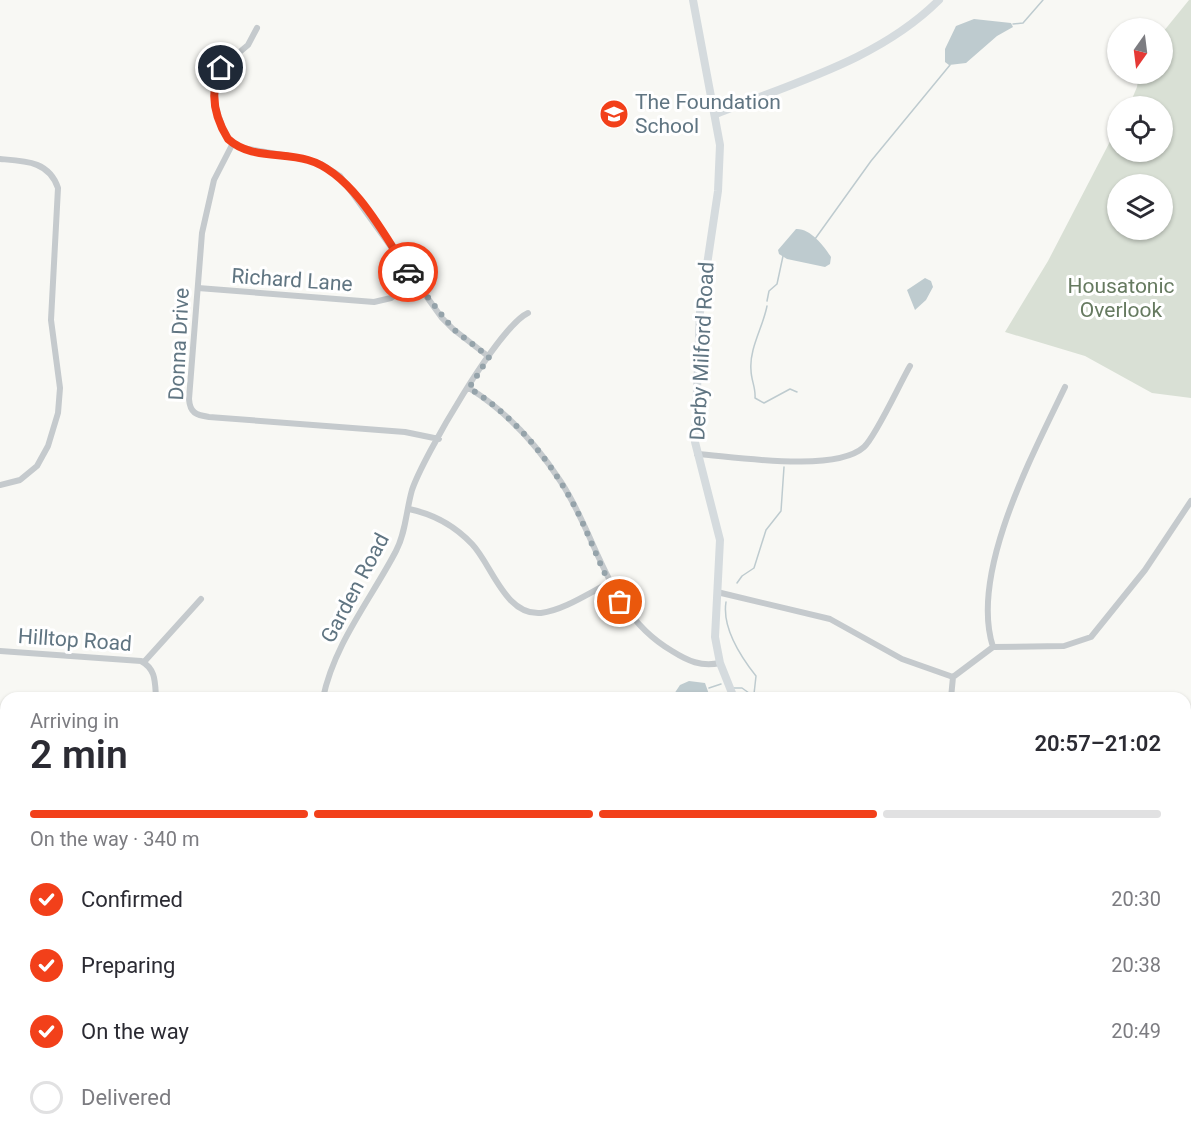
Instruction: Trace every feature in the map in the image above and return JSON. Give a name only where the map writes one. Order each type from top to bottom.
[{"type":"main road","name":"Derby Milford Road","points":[[693,0],[720,145],[720,173],[700,312],[695,424],[697,454],[720,540],[714,622],[720,663],[732,692]]},
{"type":"main road","points":[[716,114],[833,67],[888,42],[911,26],[939,0]]},
{"type":"street","points":[[257,28],[248,45],[221,68],[215,86],[216,115],[225,134],[233,143],[253,152],[306,159],[335,172],[346,183],[414,280],[453,329],[489,357]]},
{"type":"street","name":"Donna Drive","points":[[233,143],[217,172],[202,233],[190,410],[195,414],[209,417],[405,432],[439,439]]},
{"type":"street","points":[[0,159],[24,161],[44,167],[52,175],[58,188],[51,320],[60,388],[55,426],[40,462],[20,480],[0,485]]},
{"type":"street","name":"Richard Lane","points":[[198,288],[374,302],[391,298],[414,280]]},
{"type":"street","name":"Garden Road","points":[[325,692],[347,636],[400,543],[417,479],[489,357],[512,325],[519,318],[528,314]]},
{"type":"street","points":[[697,454],[817,462],[837,461],[853,455],[866,445],[910,366]]},
{"type":"street","points":[[993,647],[987,611],[988,590],[997,550],[1017,494],[1065,387]]},
{"type":"street","points":[[469,388],[517,427],[550,466],[577,512],[609,583],[630,615],[669,649],[695,663],[720,663]]},
{"type":"street","points":[[952,692],[953,677],[993,647],[1064,646],[1091,638],[1145,570],[1191,501]]},
{"type":"street","points":[[409,510],[439,519],[472,544],[505,593],[528,611],[551,610],[609,583]]},
{"type":"street","points":[[717,592],[830,619],[847,626],[902,659],[953,677]]},
{"type":"street","points":[[144,662],[201,599]]},
{"type":"street","name":"Hilltop Road","points":[[0,651],[144,662],[154,676],[155,692]]},
{"type":"green space","name":"Housatonic Overlook","points":[[1191,0],[1191,398],[1152,393],[1085,356],[1005,332],[1048,261],[1107,147],[1107,162],[1173,162],[1173,96],[1133,96],[1137,84],[1173,84],[1173,20]]},
{"type":"shaded area","points":[[974,19],[1011,23],[1013,27],[997,36],[966,63],[949,65],[945,62],[945,49],[956,26]]},
{"type":"shaded area","points":[[796,229],[806,231],[821,243],[831,257],[830,264],[825,267],[787,259],[779,254],[778,250]]},
{"type":"shaded area","points":[[925,278],[931,281],[933,287],[926,300],[915,310],[907,290]]},
{"type":"shaded area","points":[[689,681],[705,683],[708,692],[675,692],[680,685]]},
{"type":"waterway","points":[[1013,24],[1023,23],[1043,0]]},
{"type":"waterway","points":[[815,239],[871,161],[950,65]]},
{"type":"waterway","points":[[767,301],[769,291],[777,284],[783,256]]},
{"type":"waterway","points":[[767,306],[751,362],[755,398],[764,403],[790,389],[797,392]]},
{"type":"waterway","points":[[737,583],[742,576],[754,568],[766,530],[781,511],[784,467]]},
{"type":"waterway","points":[[726,602],[727,621],[734,641],[756,676],[754,692]]},
{"type":"waterway","points":[[709,688],[721,684]]},
{"type":"waterway","points":[[734,688],[742,688],[748,692]]},
{"type":"way so far","points":[[408,272],[442,318],[489,357],[469,388],[493,405],[517,427],[550,466],[577,512],[603,572],[620,602]]},
{"type":"place","name":"The Foundation School","points":[[614,114]]},
{"type":"route","points":[[221,68],[213,96],[216,115],[228,139],[253,152],[306,159],[321,164],[340,176],[408,272]]}]
